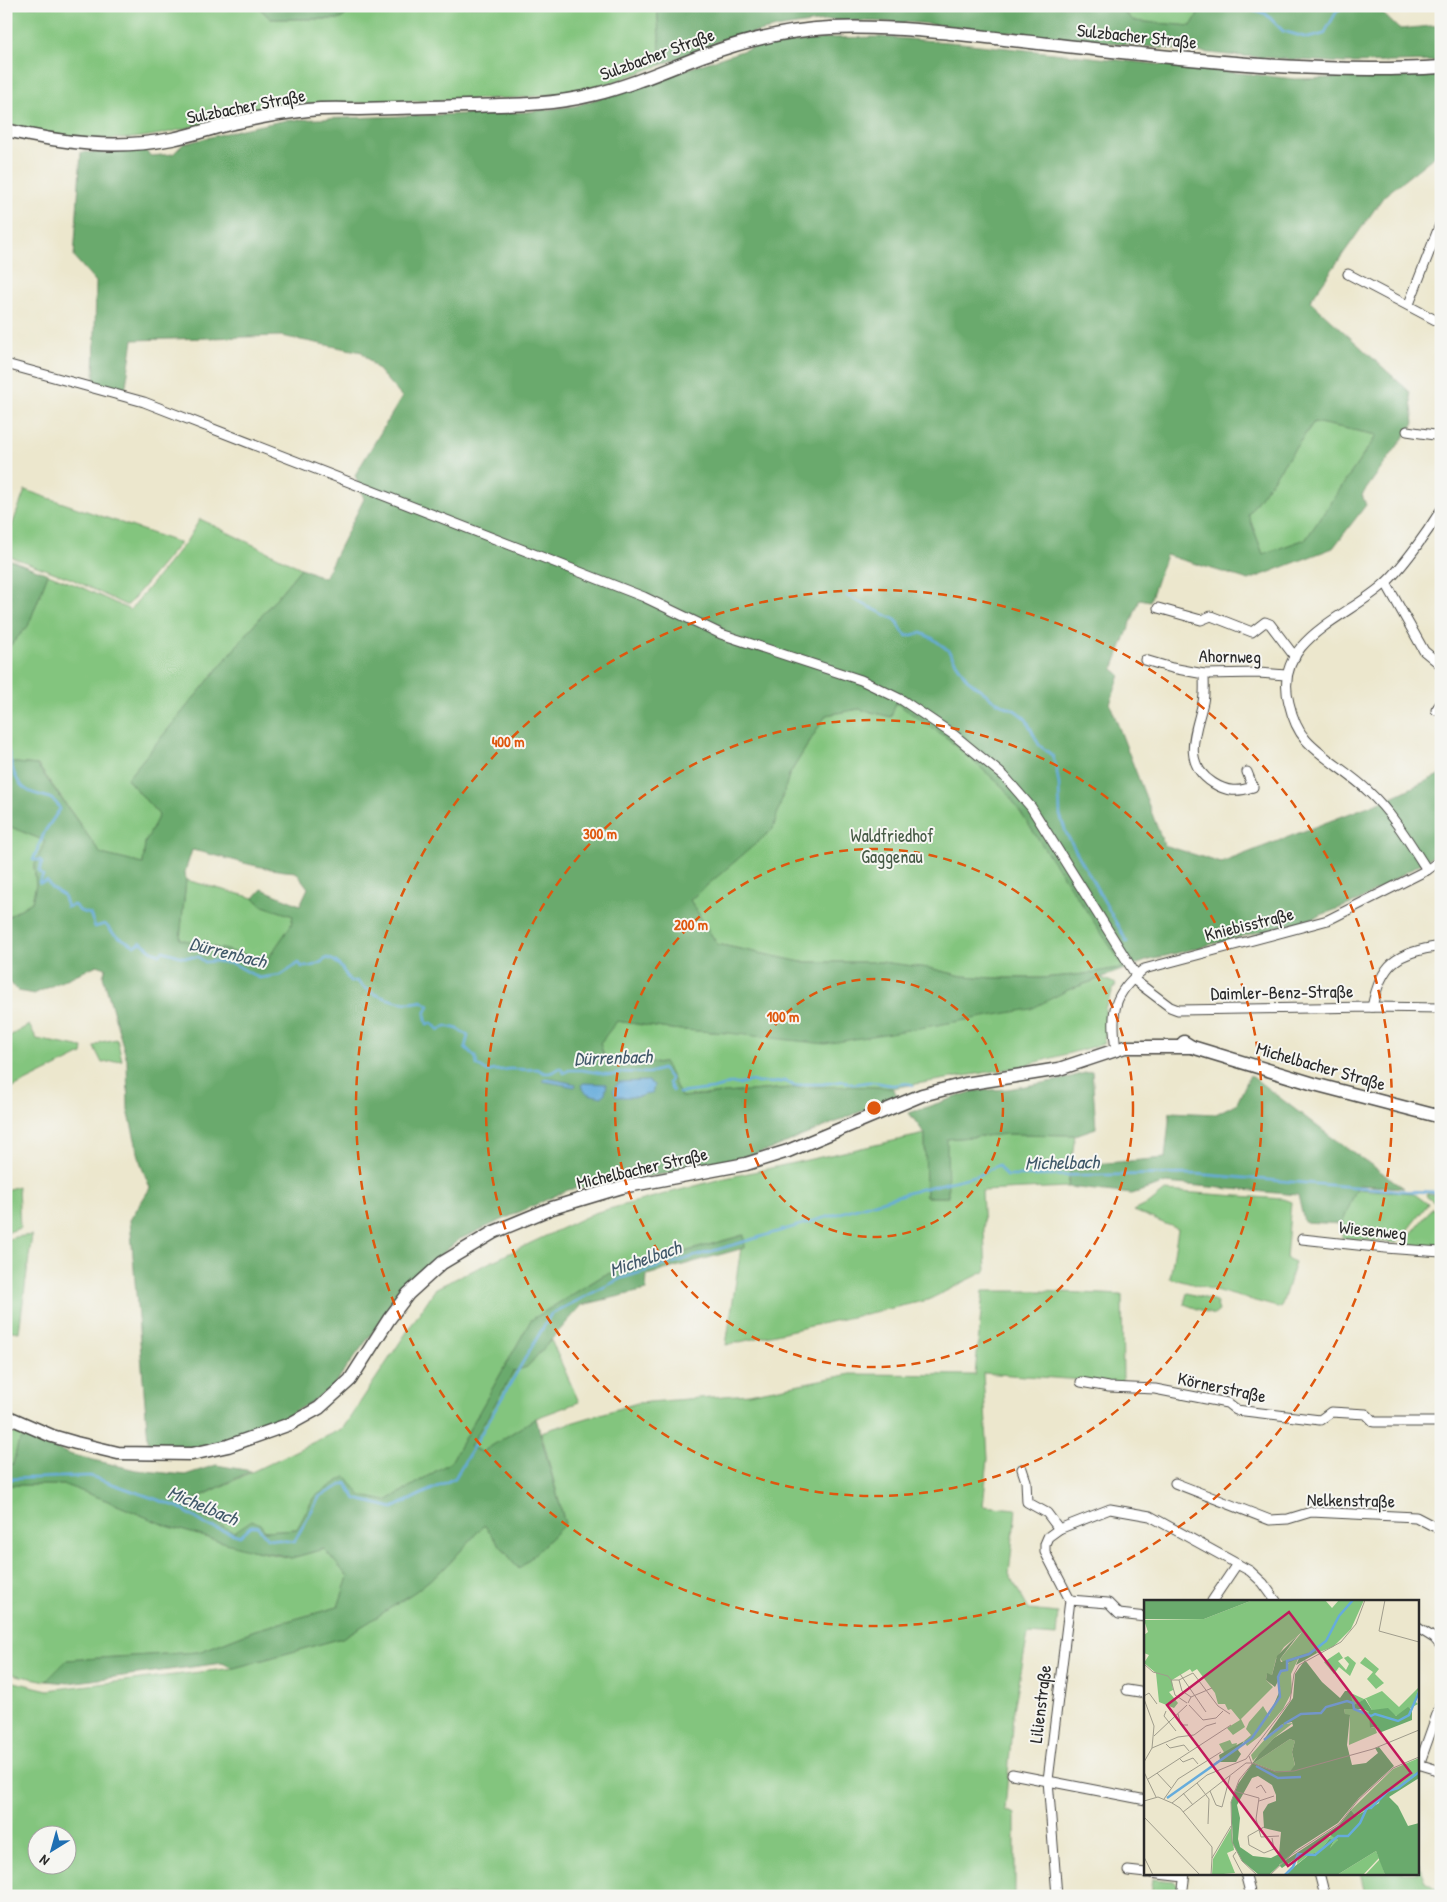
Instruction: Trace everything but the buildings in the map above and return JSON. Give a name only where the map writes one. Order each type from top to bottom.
[{"type":"main road","name":"Sulzbacher Straße","points":[[6,130],[68,142],[104,145],[136,144],[174,138],[272,115],[310,110],[508,105],[553,102],[592,95],[635,82],[746,41],[784,33],[828,28],[881,28],[937,32],[1207,61],[1300,68],[1364,70],[1441,67]]},
{"type":"main road","name":"Michelbacher Straße","points":[[6,1416],[52,1436],[118,1453],[192,1454],[228,1446],[290,1424],[320,1408],[350,1380],[389,1318],[408,1294],[442,1263],[494,1232],[552,1208],[622,1187],[746,1164],[788,1151],[922,1095],[965,1084],[1059,1069],[1120,1049],[1134,1041],[1157,1038],[1178,1039],[1192,1047],[1332,1088],[1441,1117]]},
{"type":"street","points":[[1409,304],[1441,222]]},
{"type":"street","points":[[1348,274],[1441,322]]},
{"type":"street","name":"Daimler-Benz-Straße","points":[[6,364],[144,402],[644,597],[721,634],[861,680],[902,700],[954,735],[998,771],[1031,807],[1135,977],[1170,1007],[1178,1010],[1372,1007],[1441,1008]]},
{"type":"street","points":[[1407,432],[1441,436]]},
{"type":"street","points":[[1427,870],[1402,832],[1369,792],[1306,740],[1292,716],[1286,694],[1286,675],[1300,647],[1316,633],[1386,583],[1425,534],[1441,510]]},
{"type":"street","points":[[1386,583],[1424,651],[1441,665]]},
{"type":"street","name":"Ahornweg","points":[[1158,608],[1201,620],[1212,616],[1252,632],[1265,622],[1270,624],[1295,657]]},
{"type":"street","name":"Ahornweg","points":[[1145,660],[1172,668],[1204,674],[1260,672],[1286,675]]},
{"type":"street","points":[[1204,674],[1203,701],[1193,742],[1195,761],[1201,772],[1211,782],[1231,791],[1241,791],[1253,786],[1247,772]]},
{"type":"street","name":"Kniebisstraße","points":[[1120,1049],[1112,1019],[1114,1007],[1122,991],[1144,969],[1328,920],[1427,870],[1441,860]]},
{"type":"street","points":[[1372,1007],[1379,982],[1391,963],[1402,955],[1441,946]]},
{"type":"street","name":"Wiesenweg","points":[[1302,1238],[1385,1248],[1441,1252]]},
{"type":"street","name":"Körnerstraße","points":[[1081,1382],[1109,1387],[1155,1389],[1227,1403],[1236,1410],[1320,1420],[1331,1412],[1366,1414],[1374,1422],[1441,1422]]},
{"type":"street","points":[[1022,1469],[1026,1481],[1027,1502],[1047,1513],[1059,1529]]},
{"type":"street","name":"Nelkenstraße","points":[[1175,1483],[1270,1520],[1288,1519],[1311,1512],[1416,1517],[1441,1530]]},
{"type":"street","points":[[1144,1617],[1119,1614],[1108,1603],[1070,1600],[1045,1552],[1044,1544],[1048,1537],[1059,1529],[1110,1509],[1150,1516],[1250,1571],[1263,1583],[1275,1600]]},
{"type":"street","points":[[1213,1600],[1237,1564]]},
{"type":"street","name":"Lilienstraße","points":[[1057,1896],[1048,1780],[1070,1600]]},
{"type":"street","points":[[1420,1629],[1434,1638],[1441,1646]]},
{"type":"street","points":[[1127,1690],[1144,1693]]},
{"type":"street","points":[[1420,1761],[1441,1703]]},
{"type":"street","points":[[1420,1764],[1441,1771]]},
{"type":"street","points":[[1012,1774],[1144,1800]]},
{"type":"street","points":[[1128,1871],[1144,1873]]},
{"type":"street","points":[[1167,1874],[1184,1875],[1182,1896]]},
{"type":"street","points":[[1245,1874],[1251,1896]]},
{"type":"street","points":[[1319,1874],[1325,1896]]},
{"type":"green space","points":[[6,6],[257,6],[271,19],[341,19],[355,6],[657,6],[661,65],[616,81],[569,93],[519,98],[288,105],[161,134],[122,139],[83,138],[43,133],[6,123]]},
{"type":"green space","points":[[257,6],[355,6],[341,19],[271,19]]},
{"type":"green space","points":[[657,6],[1018,6],[1026,8],[1042,6],[1117,6],[1134,21],[1191,26],[1203,6],[1375,6],[1399,29],[1441,25],[1441,61],[1345,63],[1300,60],[1228,55],[919,23],[831,20],[782,27],[724,39],[661,65]]},
{"type":"green space","points":[[1117,6],[1203,6],[1191,26],[1134,21]]},
{"type":"green space","points":[[881,37],[961,43],[1295,79],[1441,75],[1441,151],[1384,196],[1310,301],[1410,392],[1414,423],[1362,495],[1366,505],[1333,548],[1249,580],[1166,555],[1150,601],[1140,599],[1113,669],[1120,675],[1110,704],[1164,845],[1221,863],[1392,797],[1441,774],[1441,851],[1359,901],[1310,919],[1146,961],[1068,990],[1031,1009],[825,1044],[728,1033],[669,1029],[617,1021],[600,1043],[605,1060],[665,1063],[681,1097],[786,1088],[839,1086],[892,1088],[898,1096],[769,1150],[689,1170],[568,1190],[460,1239],[405,1284],[333,1386],[310,1403],[265,1427],[206,1446],[149,1452],[130,1220],[150,1188],[141,1165],[128,1110],[127,1060],[103,976],[106,968],[97,965],[34,994],[18,991],[6,978],[6,918],[32,902],[36,884],[34,867],[45,841],[6,825],[6,762],[37,765],[101,854],[143,864],[145,843],[159,815],[127,779],[301,568],[324,578],[364,499],[355,475],[402,397],[362,352],[281,336],[133,340],[125,392],[94,381],[96,282],[74,257],[81,152],[105,153],[143,149],[151,156],[173,154],[183,144],[287,120],[526,112],[575,106],[757,46],[831,38]],"holes":[[[1314,422],[1377,435],[1306,539],[1263,554],[1248,514]],[[896,703],[947,738],[1004,788],[1124,967],[1085,974],[1042,978],[994,978],[962,976],[929,968],[881,962],[801,962],[717,944],[690,900],[773,829],[789,775],[826,715],[859,709],[891,717]],[[192,850],[257,866],[296,872],[308,888],[300,905],[262,889],[254,898],[263,906],[293,916],[291,925],[267,960],[180,939],[186,880],[185,872]]]},
{"type":"green space","points":[[1314,422],[1377,435],[1306,539],[1263,554],[1248,514]]},
{"type":"green space","points":[[25,490],[180,543],[128,605],[125,605],[72,579],[6,555],[6,542]]},
{"type":"green space","points":[[200,519],[301,568],[127,779],[159,815],[145,843],[143,864],[101,854],[38,765],[6,762],[6,650],[28,626],[48,574],[130,610],[186,542]]},
{"type":"green space","points":[[6,558],[48,574],[28,626],[6,650]]},
{"type":"green space","name":"Waldfriedhof Gaggenau","points":[[895,702],[947,738],[1004,788],[1125,967],[1085,974],[1042,978],[994,978],[962,976],[929,968],[881,962],[801,962],[717,944],[690,900],[772,829],[789,775],[826,715],[859,709],[891,717]]},
{"type":"green space","points":[[6,825],[45,841],[34,867],[36,884],[32,902],[6,918]]},
{"type":"green space","points":[[186,880],[254,898],[263,906],[293,916],[291,925],[267,960],[180,939]]},
{"type":"green space","points":[[1102,978],[1116,984],[1105,1008],[1106,1032],[1103,1044],[1019,1067],[892,1088],[813,1087],[681,1097],[665,1063],[605,1060],[600,1043],[617,1021],[669,1029],[728,1033],[1068,990]]},
{"type":"green space","points":[[29,1025],[37,1039],[83,1048],[82,1054],[9,1090],[6,1083],[6,1038]]},
{"type":"green space","points":[[117,1039],[122,1060],[102,1063],[94,1047],[101,1042]]},
{"type":"green space","points":[[1092,1071],[1096,1128],[1075,1135],[1007,1134],[947,1139],[948,1197],[926,1197],[925,1134],[909,1113],[974,1091],[1008,1089],[1060,1080]]},
{"type":"green space","points":[[1250,1075],[1330,1136],[1404,1188],[1358,1185],[1342,1224],[1304,1222],[1298,1195],[1166,1183],[1132,1194],[1068,1187],[1071,1166],[1165,1158],[1170,1112],[1216,1114],[1237,1103]]},
{"type":"green space","points":[[925,1134],[926,1197],[948,1197],[946,1139],[1007,1134],[1075,1135],[1068,1187],[982,1191],[986,1271],[928,1300],[726,1345],[743,1235],[604,1275],[531,1320],[451,1462],[386,1501],[361,1496],[314,1497],[297,1529],[265,1531],[260,1524],[234,1532],[183,1505],[343,1428],[436,1288],[594,1213],[721,1179]]},
{"type":"green space","points":[[18,1186],[20,1228],[6,1233],[6,1190]]},
{"type":"green space","points":[[1356,1189],[1413,1193],[1428,1204],[1397,1243],[1342,1238],[1342,1224]]},
{"type":"green space","points":[[1165,1191],[1283,1199],[1291,1202],[1286,1258],[1295,1262],[1281,1308],[1170,1278],[1178,1229],[1134,1211],[1150,1203]]},
{"type":"green space","points":[[1426,1194],[1441,1194],[1441,1207],[1427,1197]]},
{"type":"green space","points":[[1432,1208],[1441,1214],[1441,1248],[1403,1244]]},
{"type":"green space","points":[[32,1235],[19,1332],[6,1330],[6,1240]]},
{"type":"green space","points":[[744,1235],[744,1248],[647,1275],[646,1290],[582,1305],[527,1367],[514,1371],[470,1447],[482,1452],[536,1418],[565,1524],[519,1569],[484,1525],[447,1566],[416,1591],[342,1638],[234,1668],[222,1663],[69,1683],[46,1681],[67,1660],[199,1652],[255,1630],[338,1607],[348,1577],[324,1549],[291,1558],[251,1550],[167,1526],[65,1485],[6,1485],[6,1465],[13,1464],[18,1444],[25,1436],[72,1455],[136,1470],[185,1475],[216,1465],[251,1471],[183,1505],[234,1532],[252,1520],[260,1524],[265,1531],[297,1529],[314,1497],[346,1476],[361,1496],[386,1501],[451,1462],[531,1320],[604,1275]]},
{"type":"green space","points":[[983,1291],[1041,1291],[1122,1295],[1123,1383],[983,1373],[988,1459],[983,1506],[1016,1509],[1009,1574],[1029,1610],[1058,1613],[1056,1636],[1028,1634],[1013,1715],[1005,1810],[1015,1814],[1015,1896],[6,1896],[6,1680],[48,1690],[234,1668],[342,1638],[416,1591],[447,1566],[484,1525],[519,1569],[565,1524],[541,1432],[637,1403],[749,1394],[851,1374],[975,1375]]},
{"type":"green space","points":[[1187,1293],[1216,1301],[1219,1311],[1214,1315],[1184,1304]]},
{"type":"green space","points":[[551,1340],[579,1402],[536,1418],[482,1452],[470,1447],[514,1371],[527,1367]]},
{"type":"green space","points":[[6,1429],[25,1436],[18,1444],[13,1464],[6,1465]]},
{"type":"green space","points":[[6,1485],[65,1485],[167,1526],[251,1550],[291,1558],[325,1549],[348,1577],[338,1607],[255,1630],[199,1652],[67,1660],[46,1681],[6,1673]]},
{"type":"green space","points":[[1420,1867],[1426,1881],[1441,1890],[1441,1896],[1364,1896],[1360,1874],[1420,1874]]},
{"type":"green space","points":[[1153,1879],[1174,1881],[1179,1886],[1178,1896],[1151,1896]]},
{"type":"water","points":[[546,1078],[576,1084],[575,1087],[543,1081]]},
{"type":"water","points":[[648,1081],[654,1085],[652,1093],[637,1097],[616,1097],[613,1090],[619,1082]]},
{"type":"water","points":[[584,1083],[607,1084],[605,1093],[602,1097],[589,1094],[582,1088],[581,1085]]},
{"type":"waterway","points":[[1248,6],[1248,8],[1266,14],[1283,31],[1308,38],[1324,34],[1337,11],[1344,6]]},
{"type":"waterway","points":[[847,596],[896,620],[907,636],[921,633],[932,638],[948,650],[967,679],[995,701],[1016,711],[1026,719],[1039,745],[1052,755],[1056,766],[1060,815],[1067,835],[1127,942]]},
{"type":"waterway","name":"Dürrenbach","points":[[6,744],[15,775],[22,786],[27,790],[54,800],[60,809],[45,831],[33,860],[40,860],[42,863],[39,871],[43,876],[39,882],[47,881],[51,888],[63,895],[67,907],[74,905],[80,911],[90,914],[95,927],[105,924],[114,934],[135,946],[141,942],[152,951],[160,954],[163,951],[183,957],[198,957],[205,962],[215,961],[234,964],[259,978],[281,975],[299,963],[302,967],[318,963],[327,958],[331,959],[344,971],[350,982],[357,981],[378,996],[406,1003],[422,1001],[429,1006],[425,1014],[427,1024],[432,1023],[439,1030],[446,1026],[458,1029],[468,1036],[465,1047],[476,1058],[477,1065],[488,1072],[508,1069],[538,1069],[549,1073],[560,1068],[564,1073],[569,1070],[582,1070],[612,1075],[625,1072],[649,1073],[662,1069],[671,1079],[669,1083],[673,1091]]},
{"type":"waterway","name":"Dürrenbach","points":[[679,1093],[713,1089],[733,1083],[739,1084],[751,1081],[757,1083],[784,1081],[795,1086],[844,1081],[853,1084],[870,1082],[891,1085],[906,1083],[913,1085]]},
{"type":"waterway","name":"Michelbach","points":[[6,1479],[90,1476],[178,1507],[208,1526],[240,1536],[251,1526],[257,1526],[267,1538],[294,1542],[320,1496],[346,1483],[356,1499],[393,1508],[455,1478],[551,1314],[622,1278],[921,1189],[979,1175],[998,1165],[1006,1176],[1195,1174],[1405,1191],[1441,1192]]}]
